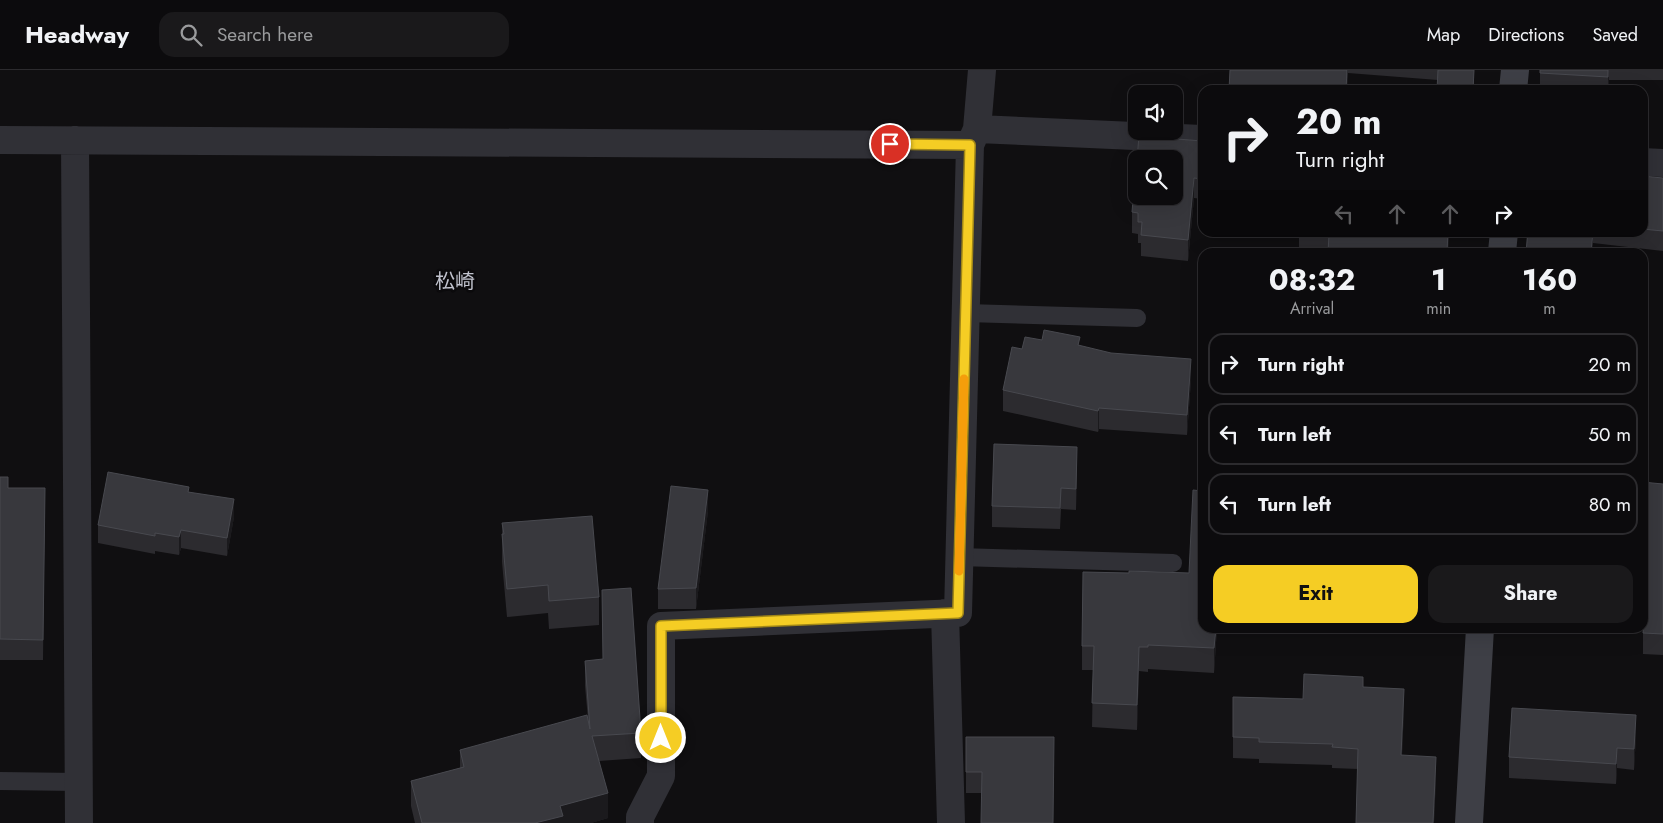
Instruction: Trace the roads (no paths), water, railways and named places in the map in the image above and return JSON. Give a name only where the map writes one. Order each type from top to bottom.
[{"type":"street","points":[[640,823],[640,817],[660,776],[661,626],[958,613],[966,313],[974,137],[982,70]]},
{"type":"street","points":[[1514,85],[1515,70]]},
{"type":"street","points":[[0,140],[974,137],[1198,139]]},
{"type":"street","points":[[75,140],[78,823]]},
{"type":"street","points":[[1648,162],[1663,163]]},
{"type":"street","points":[[945,613],[951,823]]},
{"type":"street","points":[[1469,823],[1480,633]]},
{"type":"lane","points":[[966,313],[1137,318]]},
{"type":"lane","points":[[960,558],[1173,563]]},
{"type":"lane","points":[[0,781],[78,782]]},
{"type":"district","name":"松崎","points":[[455,281]]}]
